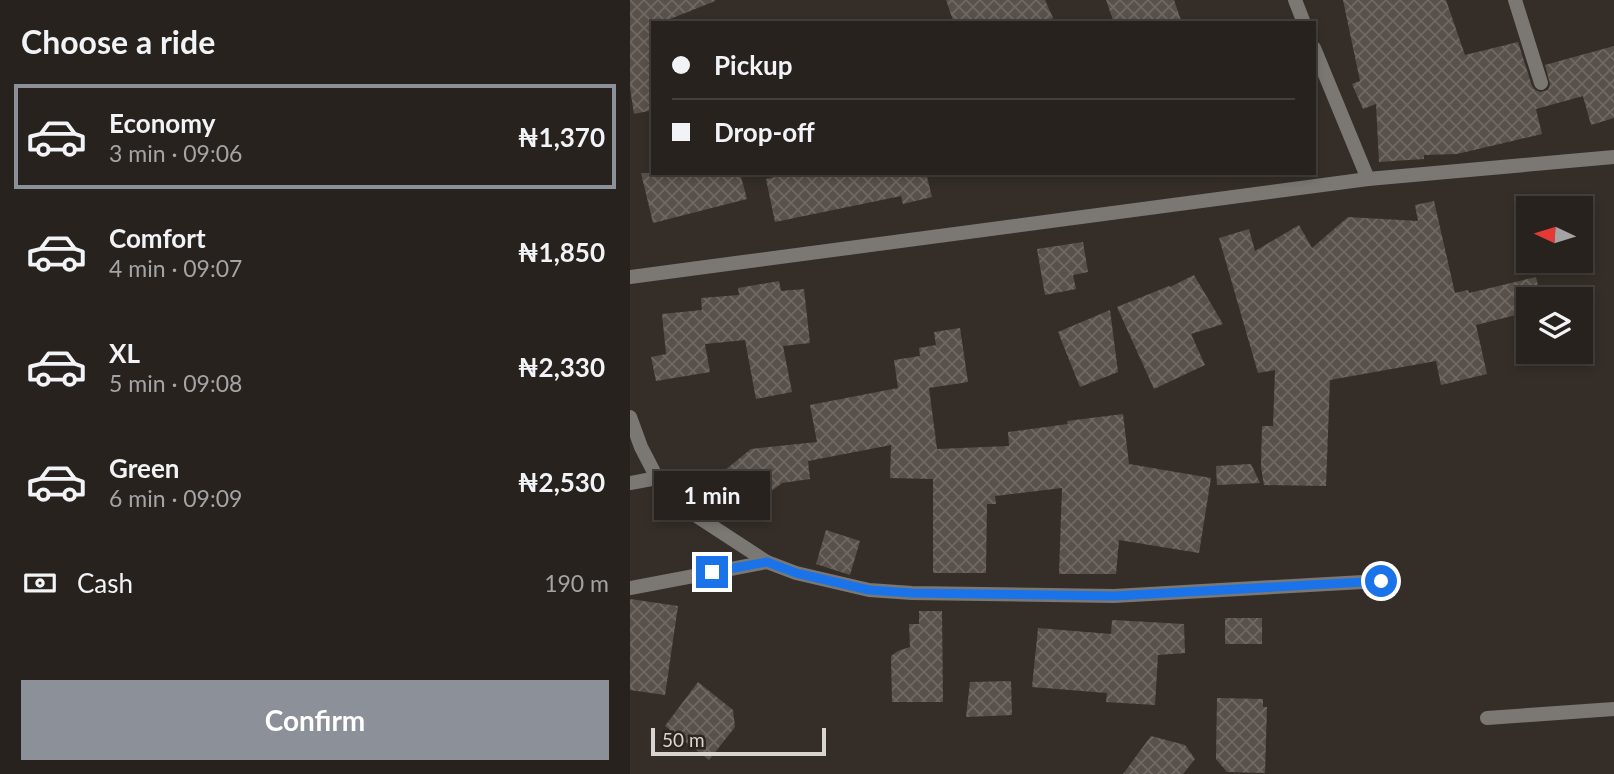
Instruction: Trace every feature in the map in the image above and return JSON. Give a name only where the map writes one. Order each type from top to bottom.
[{"type":"street","points":[[1294,0],[1303,21]]},
{"type":"street","points":[[1515,0],[1541,83]]},
{"type":"street","points":[[1316,53],[1368,179]]},
{"type":"street","points":[[630,277],[1368,179],[1614,157]]},
{"type":"street","points":[[630,417],[656,478],[678,503],[767,562],[796,573],[869,590],[1114,596],[1381,581]]},
{"type":"street","points":[[630,483],[656,478]]},
{"type":"street","points":[[630,588],[767,562]]},
{"type":"street","points":[[1487,718],[1614,709]]},
{"type":"building","points":[[630,0],[714,0],[665,21],[651,21],[651,110],[634,114],[630,88]]},
{"type":"building","points":[[946,0],[1045,0],[1053,18],[1046,21],[953,21]]},
{"type":"building","points":[[1106,0],[1174,0],[1181,21],[1113,21]]},
{"type":"building","points":[[1343,0],[1446,0],[1465,55],[1518,42],[1532,86],[1540,92],[1548,90],[1550,84],[1545,65],[1614,46],[1614,118],[1591,125],[1583,96],[1536,109],[1542,134],[1457,154],[1424,155],[1424,159],[1379,162],[1376,104],[1363,109],[1352,84],[1360,81]]},
{"type":"building","points":[[641,173],[741,175],[747,199],[653,223]]},
{"type":"building","points":[[785,175],[926,175],[932,197],[903,204],[901,196],[775,222],[766,179]]},
{"type":"building","points":[[1434,201],[1455,293],[1468,290],[1469,293],[1536,277],[1538,287],[1516,287],[1516,315],[1476,325],[1487,374],[1441,385],[1436,361],[1330,380],[1326,486],[1264,485],[1261,467],[1262,426],[1273,426],[1275,370],[1258,373],[1219,238],[1249,229],[1255,251],[1299,225],[1312,248],[1348,217],[1418,221],[1415,205]]},
{"type":"building","points":[[1083,242],[1088,272],[1073,275],[1076,289],[1045,295],[1037,249]]},
{"type":"building","points":[[1194,275],[1223,324],[1191,334],[1205,365],[1154,389],[1117,307]]},
{"type":"building","points":[[779,281],[781,291],[804,289],[810,343],[783,346],[792,392],[756,399],[745,340],[705,344],[710,372],[656,381],[651,357],[666,354],[662,314],[702,310],[701,298],[739,295],[738,288]]},
{"type":"building","points":[[1110,310],[1118,372],[1080,387],[1058,332]]},
{"type":"building","points":[[960,328],[968,382],[929,388],[937,449],[1009,446],[1008,432],[1123,414],[1129,464],[1211,478],[1199,553],[1119,540],[1116,574],[1059,574],[1062,488],[995,496],[996,504],[987,504],[986,573],[933,573],[933,479],[890,478],[891,445],[808,461],[810,479],[782,483],[746,511],[719,475],[751,449],[817,442],[810,405],[898,388],[894,360],[920,356],[919,348],[936,345],[934,332]]},
{"type":"building","points":[[1251,464],[1260,483],[1217,485],[1216,466]]},
{"type":"building","points":[[826,530],[860,541],[850,575],[816,564]]},
{"type":"building","points":[[630,599],[678,606],[665,695],[630,690]]},
{"type":"building","points":[[919,611],[942,611],[943,702],[892,702],[891,656],[910,647],[909,624],[919,624]]},
{"type":"building","points":[[1225,618],[1262,618],[1262,644],[1225,644]]},
{"type":"building","points":[[1112,620],[1184,624],[1185,653],[1158,655],[1155,705],[1106,702],[1107,693],[1032,687],[1038,628],[1111,634]]},
{"type":"building","points":[[1011,681],[1012,715],[966,717],[970,682]]},
{"type":"building","points":[[698,682],[733,710],[735,727],[709,760],[665,726]]},
{"type":"building","points":[[1217,698],[1263,699],[1263,707],[1267,707],[1265,773],[1227,772],[1216,759]]},
{"type":"building","points":[[1151,736],[1185,745],[1195,759],[1183,774],[1123,774]]},
{"type":"route","points":[[712,572],[767,562],[796,573],[869,590],[1114,596],[1381,581]]}]
